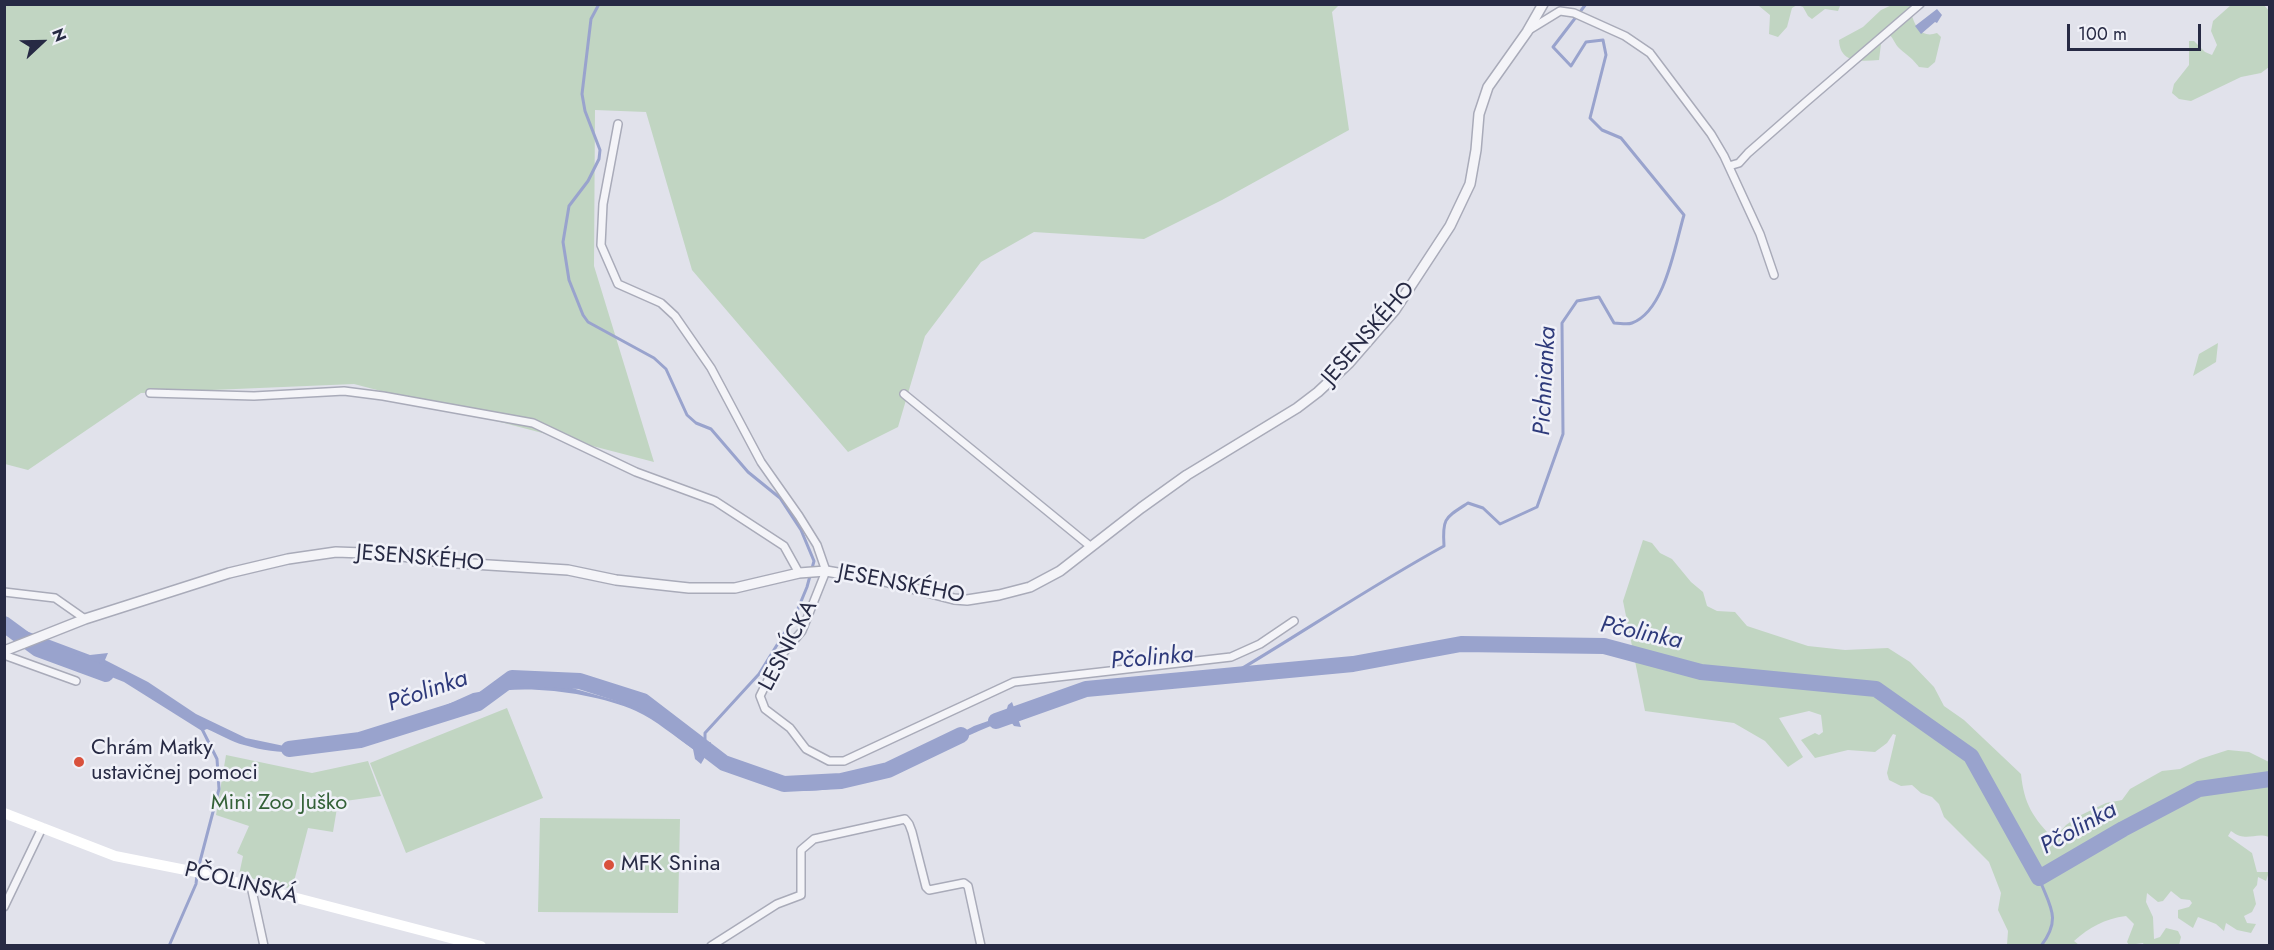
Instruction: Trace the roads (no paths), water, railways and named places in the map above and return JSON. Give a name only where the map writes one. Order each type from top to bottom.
[{"type":"main road","name":"PČOLINSKÁ","points":[[4,813],[115,856],[196,872],[481,945]]},
{"type":"street","name":"JESENSKÉHO","points":[[4,653],[68,625],[229,573],[288,559],[336,552],[390,554],[441,562],[568,570],[616,580],[689,588],[735,588],[799,573],[826,571],[884,581],[927,593],[967,600],[1030,587],[1059,571],[1187,475],[1297,408],[1318,392],[1348,363],[1395,310],[1450,226],[1470,184],[1479,114],[1488,87],[1527,32],[1543,4]]},
{"type":"street","points":[[1729,166],[1739,163],[1920,4]]},
{"type":"street","points":[[1527,32],[1560,8],[1625,36],[1650,53],[1711,134],[1729,166],[1760,234],[1774,275]]},
{"type":"street","points":[[618,124],[603,204],[601,245],[618,284],[660,303],[675,316],[711,368],[761,462],[817,545],[826,571]]},
{"type":"street","points":[[150,393],[254,396],[344,391],[533,423],[636,472],[715,501],[784,546],[799,573]]},
{"type":"street","points":[[904,394],[1090,546]]},
{"type":"street","name":"LESNÍCKA","points":[[826,571],[802,631],[779,658],[760,696],[765,709],[790,728],[806,749],[829,761],[844,761],[1014,682],[1232,657],[1260,644],[1294,621]]},
{"type":"street","points":[[4,592],[55,598],[85,619]]},
{"type":"street","points":[[4,653],[76,681]]},
{"type":"street","points":[[711,945],[777,904],[801,895],[801,850],[814,839],[905,819],[912,832],[926,887],[929,890],[964,883],[968,886],[981,945]]},
{"type":"street","points":[[4,907],[42,828]]},
{"type":"street","points":[[250,886],[264,945]]},
{"type":"water","points":[[1937,9],[1942,15],[1937,23],[1935,22],[1921,34],[1915,26]]},
{"type":"water","points":[[4,626],[26,631],[90,655],[108,653],[105,660],[148,682],[196,714],[246,738],[289,747],[327,747],[353,742],[386,732],[473,693],[514,686],[572,688],[639,707],[698,746],[711,742],[709,748],[769,782],[791,787],[847,783],[893,769],[974,726],[1005,715],[1008,705],[1012,702],[1021,727],[1014,726],[1009,719],[885,776],[859,784],[815,791],[789,790],[767,785],[735,773],[705,757],[701,764],[695,759],[693,749],[636,711],[583,695],[543,690],[505,690],[488,693],[459,703],[393,734],[351,746],[309,752],[265,750],[230,740],[207,729],[202,731],[124,682],[99,672],[95,678],[85,673],[86,663],[67,653],[5,634]]},
{"type":"waterway","points":[[599,4],[591,19],[582,94],[585,111],[600,150],[599,159],[588,181],[569,206],[563,242],[569,280],[588,322],[654,358],[666,369],[687,415],[696,423],[711,429],[748,472],[780,498],[801,530],[814,561],[807,587],[795,616],[759,674],[705,733],[705,747]]},
{"type":"waterway","name":"Pichnianka","points":[[1231,675],[1444,546],[1444,530],[1447,520],[1454,512],[1468,503],[1483,508],[1500,524],[1537,507],[1563,434],[1562,323],[1577,301],[1599,297],[1614,323],[1632,323],[1643,316],[1653,305],[1661,291],[1684,215],[1621,138],[1602,130],[1590,118],[1606,55],[1603,40],[1586,42],[1571,66],[1553,47],[1586,4]]},
{"type":"waterway","name":"Pčolinka","points":[[4,624],[38,649],[106,674]]},
{"type":"waterway","name":"Pčolinka","points":[[996,721],[1086,689],[1353,664],[1461,644],[1604,646],[1701,672],[1876,689],[1971,756],[2039,878],[2123,829],[2199,789],[2270,779]]},
{"type":"waterway","name":"Pčolinka","points":[[289,749],[360,740],[478,703],[512,678],[580,681],[643,701],[724,763],[784,784],[841,781],[888,770],[961,735]]},
{"type":"waterway","points":[[198,869],[219,789],[217,759],[202,729]]},
{"type":"waterway","points":[[169,946],[196,884],[197,875]]},
{"type":"waterway","points":[[2039,878],[2052,912],[2051,928],[2041,946]]},
{"type":"place","name":"Chrám Matky ustavičnej pomoci","points":[[79,762]]},
{"type":"place","name":"MFK Snina","points":[[609,865]]},
{"type":"park label","name":"Mini Zoo Juško","points":[[279,804]]}]
